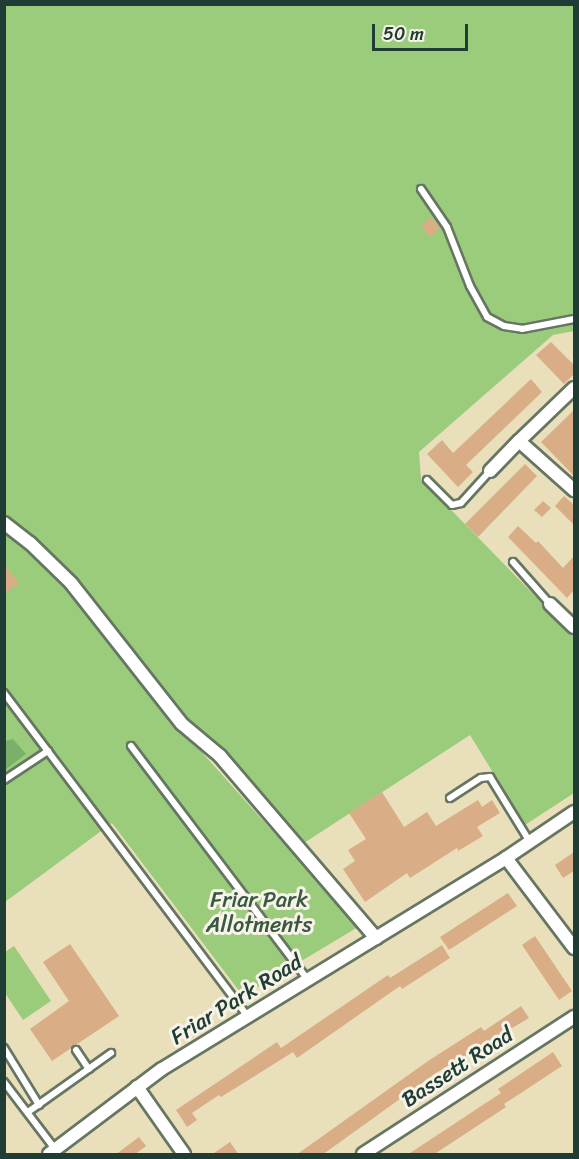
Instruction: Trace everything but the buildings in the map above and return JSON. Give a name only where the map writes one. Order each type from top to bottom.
[{"type":"street","points":[[490,471],[574,388]]},
{"type":"street","points":[[519,441],[574,490]]},
{"type":"street","points":[[4,523],[71,583],[182,724],[220,756],[376,938]]},
{"type":"street","points":[[550,604],[574,627]]},
{"type":"street","points":[[565,617],[574,607]]},
{"type":"street","name":"Friar Park Road","points":[[52,1152],[136,1087],[247,1016],[506,858],[574,812]]},
{"type":"street","points":[[506,858],[574,948]]},
{"type":"street","name":"Bassett Road","points":[[363,1155],[574,1017]]},
{"type":"street","points":[[136,1087],[184,1155]]},
{"type":"lane","points":[[421,189],[447,226],[470,286],[487,317],[504,326],[522,330],[574,319]]},
{"type":"lane","points":[[427,480],[452,505],[461,503],[490,471]]},
{"type":"lane","points":[[513,562],[550,604]]},
{"type":"lane","points":[[4,693],[247,1016]]},
{"type":"lane","points":[[131,746],[307,979]]},
{"type":"lane","points":[[4,780],[48,751]]},
{"type":"lane","points":[[450,798],[481,778],[490,777],[530,842]]},
{"type":"lane","points":[[4,1048],[39,1105]]},
{"type":"lane","points":[[76,1050],[89,1069]]},
{"type":"lane","points":[[28,1112],[111,1053]]},
{"type":"lane","points":[[4,1082],[28,1112],[52,1152]]},
{"type":"green space","points":[[4,5],[574,5],[574,331],[553,335],[419,452],[421,479],[574,636],[574,793],[525,825],[470,735],[304,843],[212,743],[186,720],[74,582],[5,519]]},
{"type":"green space","name":"Friar Park Allotments","points":[[4,527],[70,587],[190,739],[358,927],[243,996],[112,823],[5,902]]},
{"type":"green space","points":[[13,739],[26,754],[5,770],[5,741]]},
{"type":"green space","points":[[14,946],[51,1001],[23,1020],[5,993],[5,952]]}]
